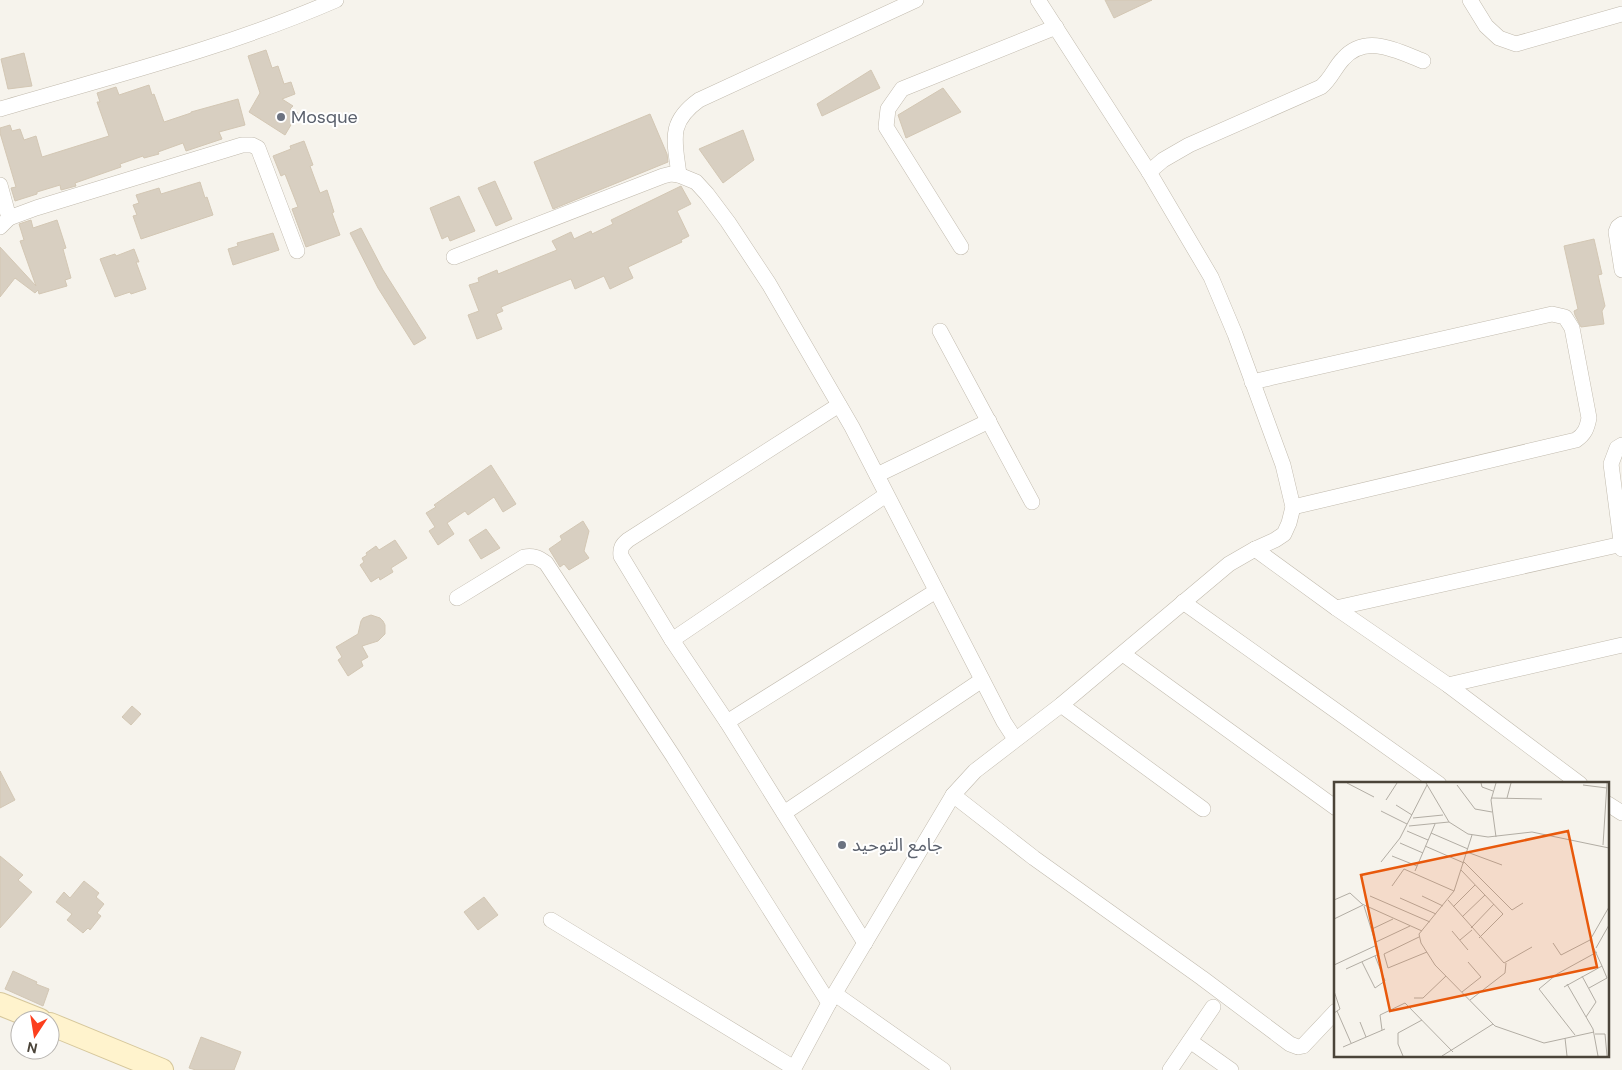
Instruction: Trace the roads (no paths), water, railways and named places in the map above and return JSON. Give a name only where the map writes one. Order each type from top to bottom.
[{"type":"street","points":[[0,109],[201,51],[336,0]]},
{"type":"street","points":[[679,176],[675,142],[676,127],[686,109],[699,100],[916,0]]},
{"type":"street","points":[[551,920],[793,1069],[832,998],[953,795],[976,772],[1061,705],[1229,564],[1284,534],[1293,507],[1283,465],[1235,334],[1210,277],[1149,172],[1038,0]]},
{"type":"street","points":[[1470,0],[1486,26],[1499,38],[1516,44],[1622,14]]},
{"type":"street","points":[[960,248],[886,127],[888,109],[902,89],[1056,27]]},
{"type":"street","points":[[1149,172],[1163,160],[1190,145],[1321,86],[1326,83],[1341,60],[1358,47],[1379,45],[1423,62]]},
{"type":"street","points":[[0,185],[5,222],[36,208],[242,145],[252,145],[258,148],[297,250]]},
{"type":"street","points":[[454,257],[663,176],[671,174],[696,182],[707,194],[751,255],[839,405],[1015,740]]},
{"type":"street","points":[[1622,224],[1616,232],[1622,270]]},
{"type":"street","points":[[1252,382],[1552,314],[1565,318],[1572,328],[1589,418],[1586,431],[1576,440],[1293,507]]},
{"type":"street","points":[[940,330],[1032,502]]},
{"type":"street","points":[[839,405],[623,544],[620,550],[621,556],[672,640],[727,722],[865,943]]},
{"type":"street","points":[[877,475],[989,421]]},
{"type":"street","points":[[1622,445],[1617,448],[1612,464],[1620,518],[1622,549]]},
{"type":"street","points":[[672,640],[886,495]]},
{"type":"street","points":[[1336,608],[1622,544]]},
{"type":"street","points":[[1255,549],[1336,608],[1448,685],[1577,782]]},
{"type":"street","points":[[457,598],[524,557],[538,557],[546,563],[832,998],[943,1070]]},
{"type":"street","points":[[727,722],[936,591]]},
{"type":"street","points":[[1183,602],[1436,782]]},
{"type":"street","points":[[1448,685],[1622,645]]},
{"type":"street","points":[[1123,654],[1334,807]]},
{"type":"street","points":[[784,813],[982,680]]},
{"type":"street","points":[[1061,705],[1203,809]]},
{"type":"street","points":[[953,795],[1034,858],[1295,1047],[1303,1046],[1334,1013]]},
{"type":"street","points":[[1610,805],[1622,813]]},
{"type":"street","points":[[0,1004],[15,1010]]},
{"type":"street","points":[[1170,1070],[1213,1007]]},
{"type":"street","points":[[60,1028],[162,1070]]},
{"type":"street","points":[[1190,1041],[1231,1070]]},
{"type":"place","name":"Mosque","points":[[281,117]]},
{"type":"place","name":"جامع التوحيد","points":[[842,845]]}]
